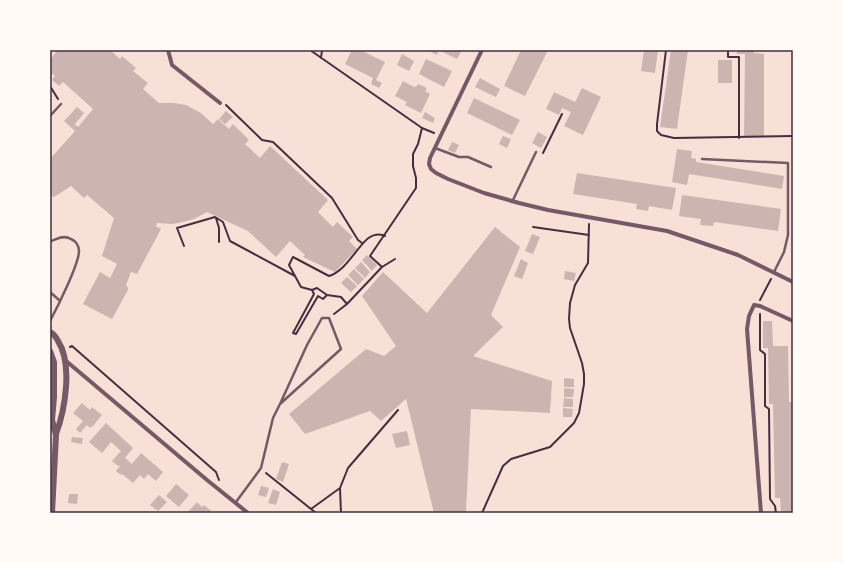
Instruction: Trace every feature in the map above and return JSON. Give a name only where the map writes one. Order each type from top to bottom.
[{"type":"street","points":[[168,50],[172,64],[220,103]]},
{"type":"street","points":[[482,50],[430,158],[431,169],[448,179],[512,202],[548,210],[590,216],[667,231],[738,255],[793,282]]},
{"type":"street","points":[[761,513],[747,329],[749,316],[754,305],[760,306],[793,321]]},
{"type":"street","points":[[50,332],[53,333],[62,349],[65,360],[66,378],[61,420],[56,435],[52,513]]},
{"type":"street","points":[[50,351],[54,362],[54,397],[52,420],[56,435]]},
{"type":"street","points":[[65,360],[248,513]]},
{"type":"lane","points":[[50,116],[60,104]]},
{"type":"lane","points":[[435,148],[459,157],[468,156],[491,167]]},
{"type":"lane","points":[[512,202],[536,152]]},
{"type":"lane","points":[[702,159],[788,163],[788,235],[784,252],[774,272]]},
{"type":"lane","points":[[50,242],[60,237],[68,237],[78,245],[79,251],[74,268],[50,321]]},
{"type":"lane","points":[[50,292],[59,300]]},
{"type":"lane","points":[[236,502],[261,468],[273,418],[307,345],[322,318],[329,318],[341,349],[280,404]]},
{"type":"path","points":[[310,50],[422,128],[441,135]]},
{"type":"path","points":[[321,58],[322,50]]},
{"type":"path","points":[[666,50],[657,124],[657,131],[661,136],[674,138],[793,136]]},
{"type":"path","points":[[728,50],[728,57],[739,57],[739,138]]},
{"type":"path","points":[[50,86],[60,104]]},
{"type":"path","points":[[220,103],[225,105],[262,140],[273,142],[332,198],[358,240],[362,243]]},
{"type":"path","points":[[536,152],[542,155],[562,114]]},
{"type":"path","points":[[382,267],[370,256],[385,236],[416,188],[413,154],[418,144],[422,128]]},
{"type":"path","points":[[482,513],[502,466],[511,459],[550,447],[574,423],[579,413],[584,384],[584,374],[582,363],[570,328],[569,319],[570,303],[575,285],[588,263],[590,216]]},
{"type":"path","points":[[184,246],[177,228],[215,217],[223,222],[230,241],[296,277]]},
{"type":"path","points":[[215,217],[219,228],[219,242]]},
{"type":"path","points":[[533,227],[589,235]]},
{"type":"path","points":[[347,304],[341,297],[327,295],[318,288],[312,290],[301,287],[289,265],[293,257],[329,276],[337,274],[359,250],[362,243],[374,235],[385,236]]},
{"type":"path","points":[[329,318],[347,304],[382,267],[395,259]]},
{"type":"path","points":[[774,272],[760,298],[760,350],[765,354],[765,406],[769,409],[770,499],[776,506],[776,513]]},
{"type":"path","points":[[312,290],[314,294],[293,333],[296,334],[318,296],[322,299],[327,295]]},
{"type":"path","points":[[62,349],[72,346],[216,472],[221,485]]},
{"type":"path","points":[[341,513],[340,488],[348,468],[398,410]]},
{"type":"path","points":[[261,468],[316,513]]},
{"type":"path","points":[[311,509],[340,488]]},
{"type":"building","points":[[58,50],[110,50],[120,59],[122,56],[136,68],[133,71],[148,83],[143,89],[159,103],[186,105],[201,113],[213,124],[218,119],[229,129],[233,124],[249,140],[245,144],[260,158],[270,146],[328,200],[318,212],[333,227],[337,222],[353,237],[349,241],[357,249],[335,272],[303,257],[305,255],[290,241],[276,257],[248,231],[207,212],[194,219],[183,222],[172,224],[157,223],[156,226],[161,229],[137,274],[131,272],[126,285],[128,290],[112,319],[83,304],[100,272],[110,278],[117,264],[102,256],[114,218],[87,195],[84,198],[71,186],[54,197],[51,195],[50,196],[50,159],[75,131],[64,121],[77,107],[84,113],[75,124],[78,127],[93,109],[63,82],[59,86],[52,80],[55,76],[50,72],[50,59]]},
{"type":"building","points":[[352,50],[360,50],[385,62],[376,80],[382,83],[379,88],[371,84],[373,78],[345,64]]},
{"type":"building","points":[[427,50],[439,50],[437,55]]},
{"type":"building","points":[[439,50],[462,50],[457,59]]},
{"type":"building","points":[[521,50],[548,50],[525,96],[504,86]]},
{"type":"building","points":[[644,50],[658,50],[655,73],[641,71]]},
{"type":"building","points":[[671,50],[688,50],[677,129],[660,127]]},
{"type":"building","points":[[737,50],[754,50],[754,53],[764,54],[764,136],[744,137],[745,54],[737,54]]},
{"type":"building","points":[[402,54],[414,61],[409,71],[397,65]]},
{"type":"building","points":[[426,59],[452,71],[444,87],[419,74]]},
{"type":"building","points":[[718,60],[732,60],[732,83],[718,83]]},
{"type":"building","points":[[480,78],[500,89],[496,97],[475,87]]},
{"type":"building","points":[[403,81],[414,87],[418,84],[427,88],[425,91],[430,94],[421,113],[405,105],[407,102],[395,96]]},
{"type":"building","points":[[582,88],[601,97],[583,135],[564,126],[571,112],[562,108],[559,115],[546,109],[554,92],[575,102]]},
{"type":"building","points":[[474,98],[520,120],[512,135],[467,113]]},
{"type":"building","points":[[226,111],[233,117],[225,124],[219,119]]},
{"type":"building","points":[[425,112],[435,118],[433,123],[422,118]]},
{"type":"building","points":[[538,132],[547,137],[541,148],[532,143]]},
{"type":"building","points":[[503,136],[511,139],[507,148],[499,144]]},
{"type":"building","points":[[452,142],[459,145],[455,153],[448,150]]},
{"type":"building","points":[[677,149],[692,151],[691,158],[696,159],[696,162],[784,176],[782,189],[689,174],[687,185],[672,182]]},
{"type":"building","points":[[577,173],[676,188],[672,210],[649,206],[648,211],[636,209],[637,204],[573,194]]},
{"type":"building","points":[[682,195],[781,209],[778,231],[714,222],[713,226],[700,225],[701,219],[679,216]]},
{"type":"building","points":[[495,227],[520,247],[491,315],[503,327],[473,356],[552,381],[550,413],[471,409],[466,512],[434,513],[406,399],[381,421],[370,411],[305,434],[289,414],[366,349],[384,356],[396,346],[362,296],[383,272],[427,313]]},
{"type":"building","points":[[532,234],[540,237],[533,254],[525,251]]},
{"type":"building","points":[[367,255],[377,265],[372,271],[362,260]]},
{"type":"building","points":[[521,259],[528,263],[522,279],[514,276]]},
{"type":"building","points":[[361,262],[370,272],[365,278],[355,268]]},
{"type":"building","points":[[354,269],[364,279],[358,285],[348,275]]},
{"type":"building","points":[[565,271],[576,273],[574,281],[564,279]]},
{"type":"building","points":[[347,277],[357,286],[351,292],[341,283]]},
{"type":"building","points":[[763,321],[772,321],[773,346],[788,346],[789,402],[793,402],[793,513],[781,513],[780,498],[775,498],[773,404],[769,404],[768,348],[763,348]]},
{"type":"building","points":[[564,378],[574,379],[574,387],[564,387]]},
{"type":"building","points":[[564,388],[574,389],[573,397],[564,397]]},
{"type":"building","points":[[564,398],[573,399],[573,407],[563,407]]},
{"type":"building","points":[[82,403],[90,410],[92,407],[102,415],[93,426],[90,428],[87,425],[80,433],[76,429],[83,421],[73,413]]},
{"type":"building","points":[[563,408],[573,409],[572,417],[563,417]]},
{"type":"building","points":[[106,423],[133,448],[125,458],[132,464],[141,453],[163,472],[156,481],[148,474],[144,479],[140,475],[133,483],[116,471],[120,466],[112,461],[121,451],[111,442],[102,453],[89,442]]},
{"type":"building","points":[[407,431],[410,445],[396,448],[392,434]]},
{"type":"building","points":[[72,437],[83,438],[82,444],[71,442]]},
{"type":"building","points":[[282,462],[289,464],[283,482],[276,479]]},
{"type":"building","points":[[176,484],[189,495],[179,507],[166,496]]},
{"type":"building","points":[[261,486],[269,488],[266,497],[258,495]]},
{"type":"building","points":[[273,489],[280,492],[276,505],[268,503]]},
{"type":"building","points":[[69,494],[78,494],[77,504],[68,503]]},
{"type":"building","points":[[159,495],[167,502],[158,511],[150,505]]},
{"type":"building","points":[[197,502],[202,507],[204,505],[211,511],[209,513],[187,513]]}]
